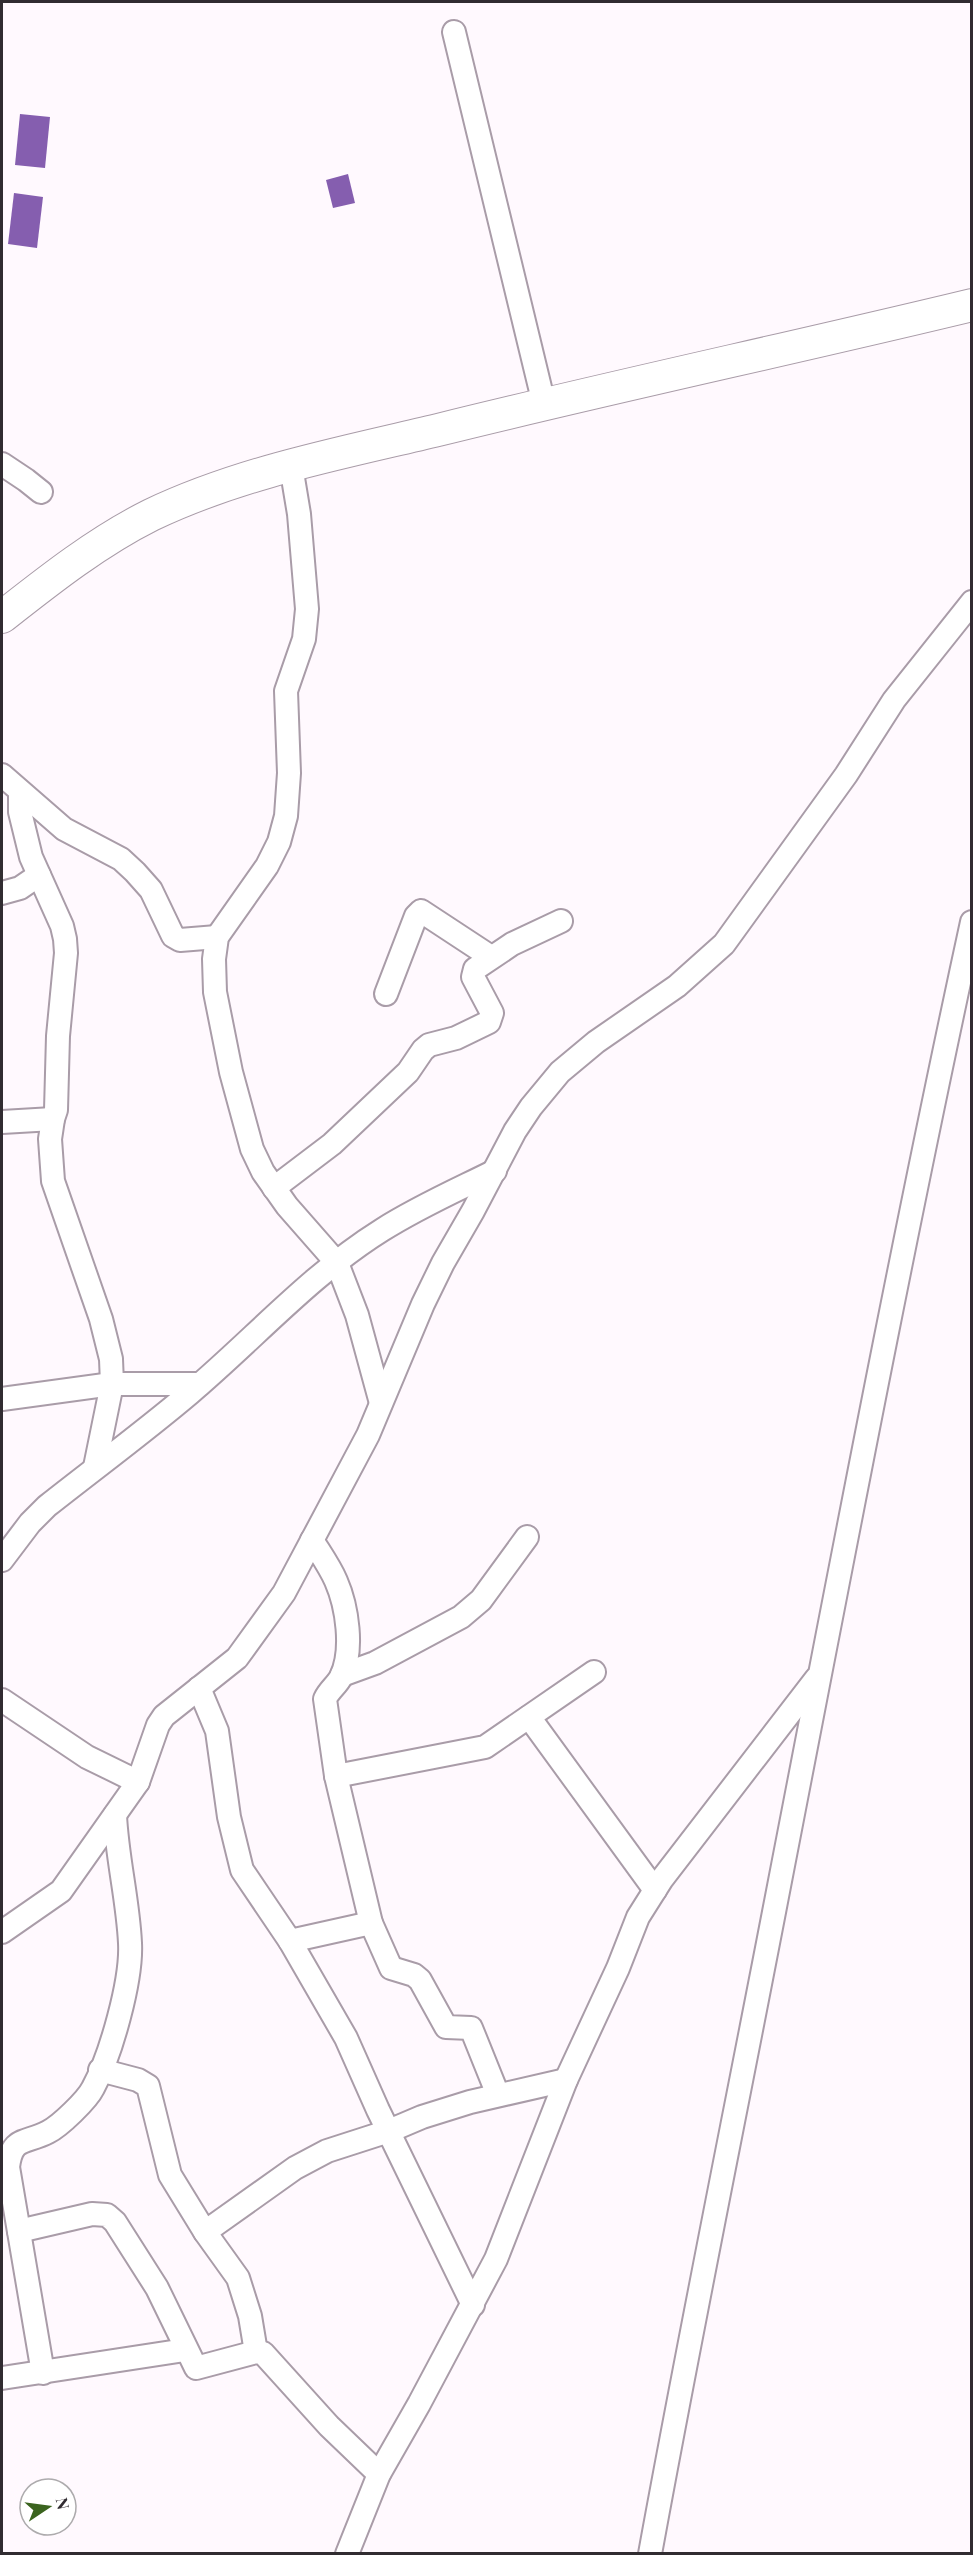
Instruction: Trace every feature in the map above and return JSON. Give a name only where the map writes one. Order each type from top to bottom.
[{"type":"main road","points":[[2,617],[64,568],[152,515],[231,484],[291,466],[544,404],[972,305]]},
{"type":"street","points":[[454,32],[544,404]]},
{"type":"street","points":[[2,464],[41,492]]},
{"type":"street","points":[[291,466],[300,523],[307,609],[304,639],[286,691],[289,774],[286,816],[279,842],[267,866],[218,937],[214,959],[214,992],[221,1031],[252,1149],[274,1188],[337,1263],[357,1315],[381,1403]]},
{"type":"street","points":[[2,1932],[61,1891],[96,1838],[138,1782],[158,1725],[164,1716],[237,1658],[284,1593],[354,1464],[428,1294],[515,1131],[560,1072],[597,1042],[676,986],[724,944],[846,775],[894,700],[972,602]]},
{"type":"street","points":[[2,775],[64,829],[121,859],[135,872],[151,890],[173,936],[180,940],[218,937]]},
{"type":"street","points":[[20,792],[20,812],[24,834],[62,926],[66,953],[58,1036],[56,1110],[52,1119],[50,1139],[53,1182],[101,1319],[111,1359],[112,1384],[95,1467]]},
{"type":"street","points":[[2,893],[20,888],[39,875]]},
{"type":"street","points":[[386,994],[416,916],[421,911],[491,957]]},
{"type":"street","points":[[274,1188],[332,1144],[408,1072],[429,1045],[456,1038],[492,1019],[492,1014],[473,977],[475,969],[512,944],[561,921]]},
{"type":"street","points":[[651,2553],[687,2347],[936,1086],[972,921]]},
{"type":"street","points":[[2,1122],[52,1119]]},
{"type":"street","points":[[2,1560],[30,1523],[95,1467],[200,1384],[282,1307],[337,1263],[381,1231],[431,1202],[495,1171]]},
{"type":"street","points":[[2,1399],[112,1384],[200,1384]]},
{"type":"street","points":[[342,1675],[375,1663],[461,1617],[481,1600],[527,1537]]},
{"type":"street","points":[[312,1540],[336,1579],[343,1600],[347,1635],[346,1659],[342,1675],[325,1699],[336,1776],[371,1923],[391,1968],[414,1975],[420,1980],[440,2021],[446,2027],[471,2028],[498,2095]]},
{"type":"street","points":[[336,1776],[484,1747],[594,1672]]},
{"type":"street","points":[[347,2553],[379,2474],[496,2259],[566,2080],[618,1968],[638,1917],[654,1890],[819,1676]]},
{"type":"street","points":[[199,1688],[217,1731],[222,1750],[229,1816],[242,1870],[290,1941],[346,2038],[472,2305]]},
{"type":"street","points":[[2,1700],[87,1757],[138,1782]]},
{"type":"street","points":[[529,1718],[654,1890]]},
{"type":"street","points":[[43,2373],[8,2168],[9,2138],[51,2131],[93,2090],[111,2045],[130,1942],[115,1815]]},
{"type":"street","points":[[290,1941],[371,1923]]},
{"type":"street","points":[[100,2070],[138,2080],[148,2086],[170,2175],[240,2284],[256,2352]]},
{"type":"street","points":[[205,2232],[311,2158],[422,2117],[498,2095],[566,2080]]},
{"type":"street","points":[[19,2231],[92,2214],[107,2215],[115,2222],[157,2288],[185,2350],[196,2368],[256,2352],[268,2356],[329,2426],[379,2474]]},
{"type":"street","points":[[2,2378],[185,2350]]},
{"type":"building","points":[[20,114],[50,117],[45,168],[15,165]]},
{"type":"building","points":[[348,174],[355,203],[333,208],[326,180]]},
{"type":"building","points":[[14,193],[43,197],[37,248],[8,244]]}]
